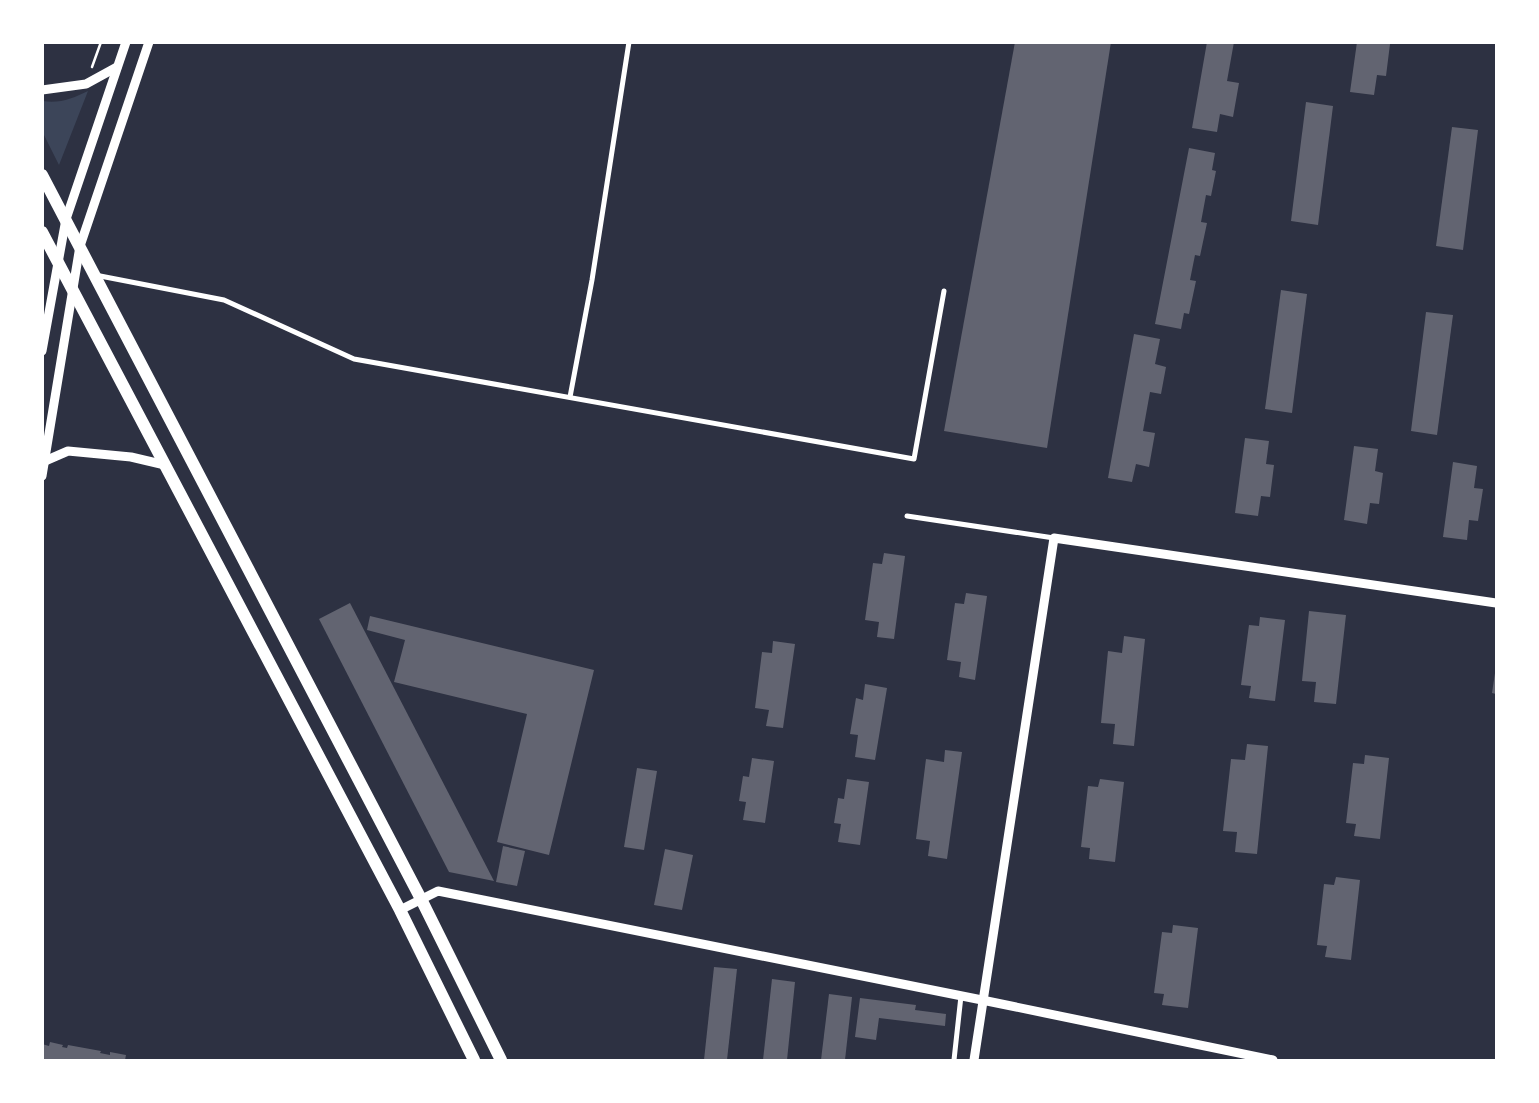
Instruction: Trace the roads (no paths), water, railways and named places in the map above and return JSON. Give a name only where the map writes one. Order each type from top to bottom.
[{"type":"main road","points":[[42,176],[421,900],[500,1060]]},
{"type":"main road","points":[[42,232],[400,910],[474,1060]]},
{"type":"street","points":[[42,351],[66,219],[126,42]]},
{"type":"street","points":[[42,476],[80,246],[149,42]]},
{"type":"street","points":[[570,397],[592,280],[629,42]]},
{"type":"street","points":[[42,90],[86,84],[117,67]]},
{"type":"street","points":[[95,275],[224,300],[354,359],[914,459],[944,291]]},
{"type":"street","points":[[45,460],[68,451],[132,457],[165,465]]},
{"type":"street","points":[[907,516],[1496,603]]},
{"type":"street","points":[[974,1060],[1054,538]]},
{"type":"street","points":[[400,910],[438,891],[1273,1060]]},
{"type":"street","points":[[954,1060],[961,996]]}]
